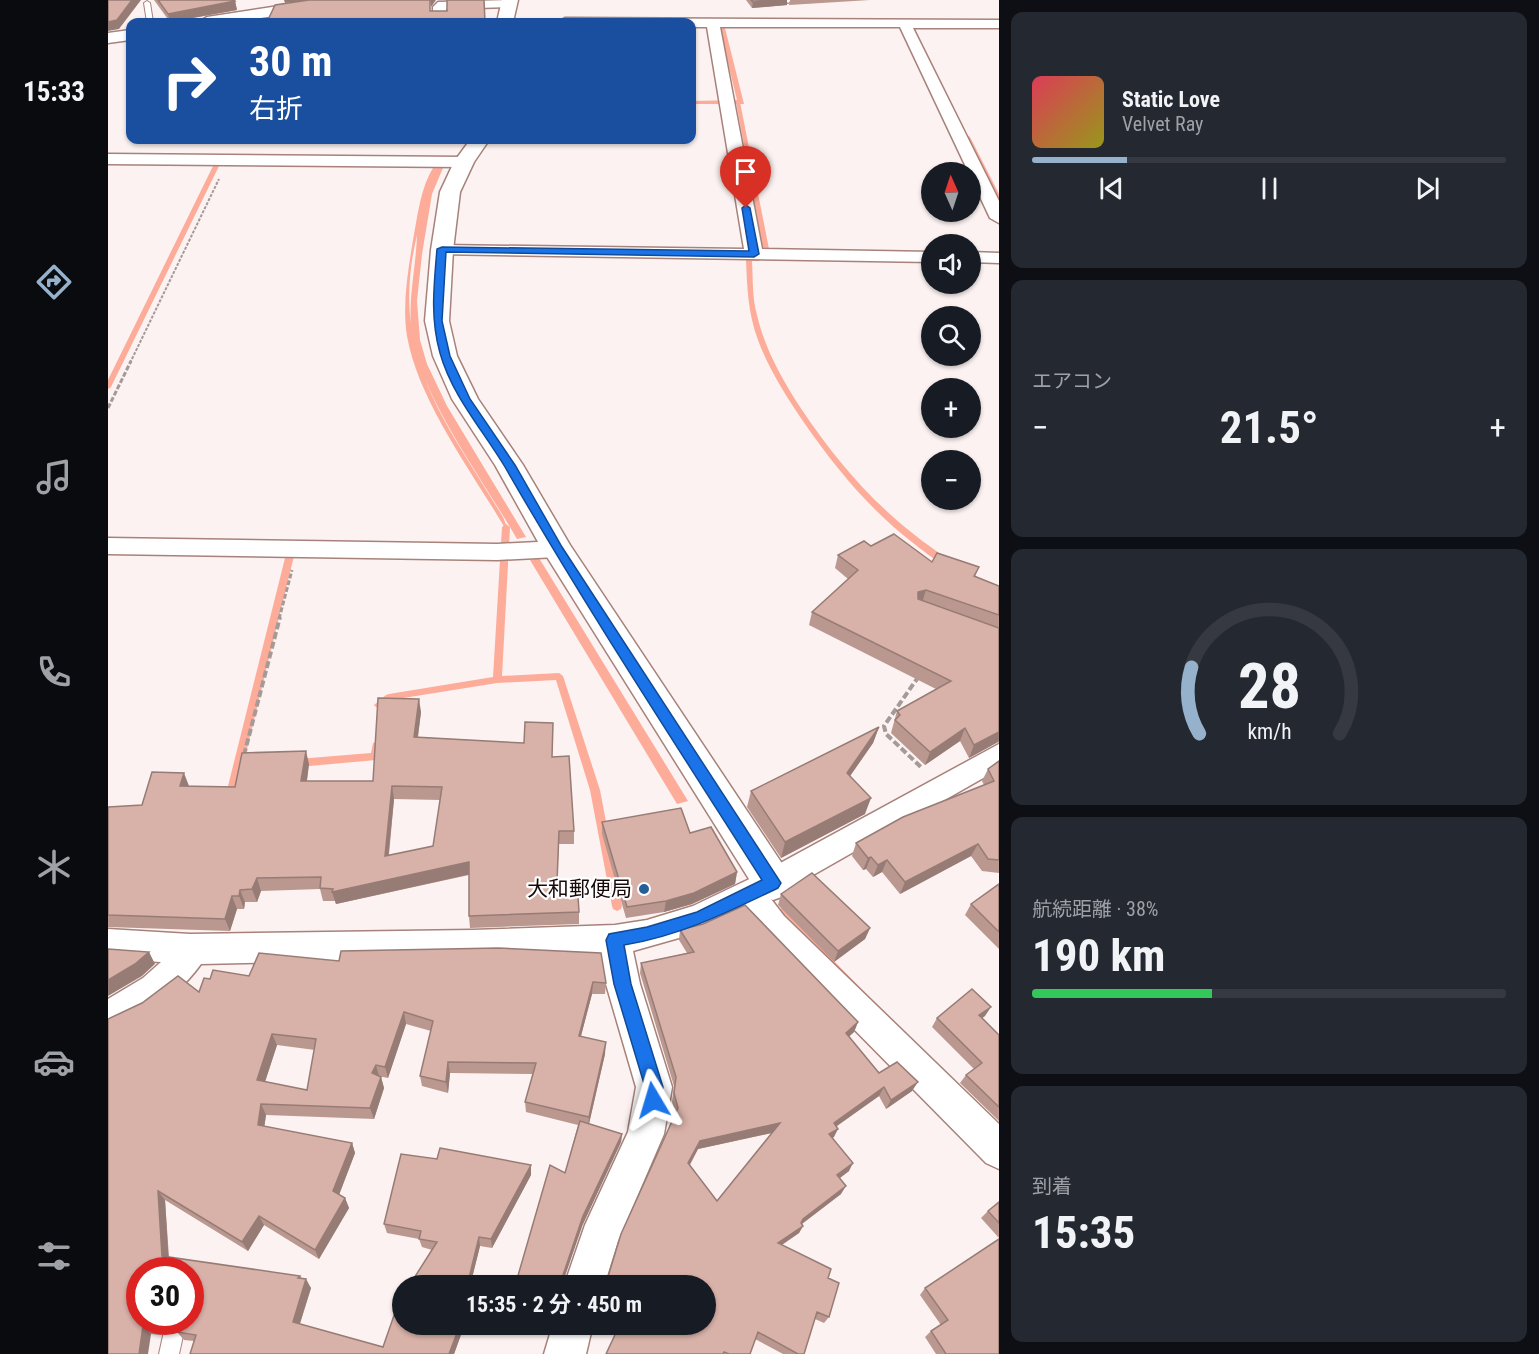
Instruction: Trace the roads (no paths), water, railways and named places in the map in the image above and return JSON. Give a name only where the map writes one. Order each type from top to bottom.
[{"type":"main road","points":[[233,18],[348,0]]},
{"type":"main road","points":[[505,18],[510,1]]},
{"type":"main road","points":[[108,38],[126,35]]},
{"type":"main road","points":[[477,144],[464,162],[450,192],[442,249],[437,321],[445,356],[465,399],[509,465],[760,888]]},
{"type":"street","points":[[440,18],[439,7],[443,5],[510,1]]},
{"type":"street","points":[[696,22],[999,24]]},
{"type":"street","points":[[713,22],[754,254]]},
{"type":"street","points":[[904,24],[999,218]]},
{"type":"street","points":[[108,159],[464,162]]},
{"type":"street","points":[[442,249],[921,256]]},
{"type":"street","points":[[981,257],[999,258]]},
{"type":"street","points":[[108,546],[496,552],[557,549]]},
{"type":"street","points":[[108,944],[192,949],[473,945],[615,940],[647,934],[700,918],[760,888],[999,755]]},
{"type":"street","points":[[760,888],[773,926],[999,1150]]},
{"type":"street","points":[[588,1275],[599,1239],[646,1134],[654,1087],[623,984],[615,940]]},
{"type":"street","points":[[108,1016],[147,997],[183,963],[192,949]]},
{"type":"street","points":[[565,1354],[570,1335]]},
{"type":"lane","points":[[147,3],[149,18]]},
{"type":"lane","points":[[169,1354],[173,1335]]},
{"type":"waterway","points":[[738,102],[766,249]]},
{"type":"waterway","points":[[967,137],[999,200]]},
{"type":"waterway","points":[[108,387],[217,164],[227,164]]},
{"type":"waterway","points":[[759,259],[749,259],[753,314],[761,341],[787,392],[849,478],[902,531],[945,561]]},
{"type":"waterway","points":[[497,680],[506,527]]},
{"type":"waterway","points":[[230,798],[290,556],[281,555]]},
{"type":"waterway","points":[[497,680],[559,676],[595,790],[617,906]]},
{"type":"waterway","points":[[379,705],[389,697],[497,680]]},
{"type":"waterway","points":[[298,763],[376,756],[376,746]]},
{"type":"place","name":"大和郵便局","points":[[644,889]]}]
